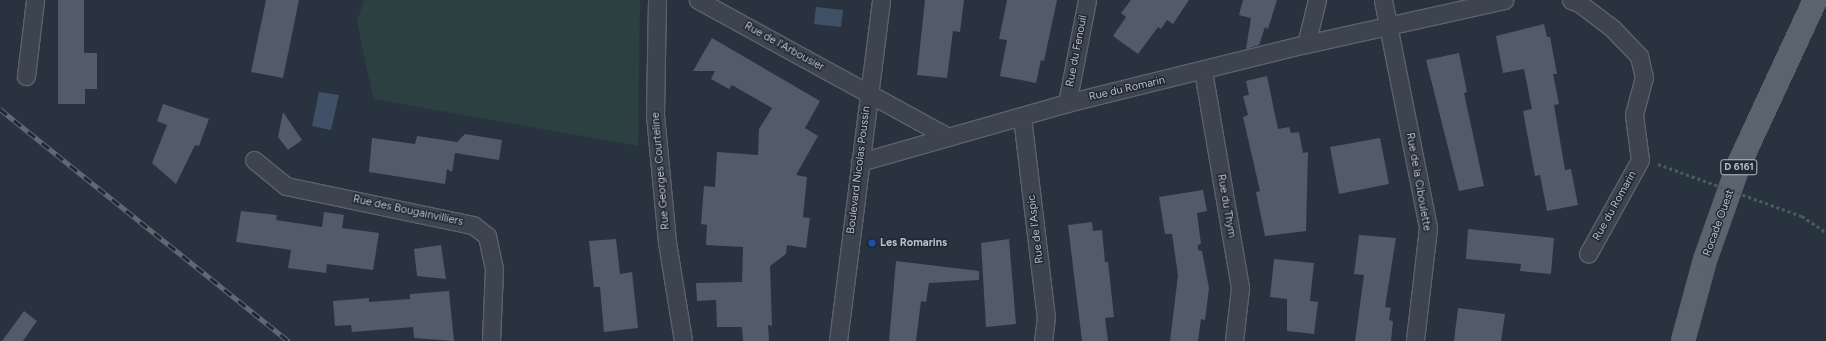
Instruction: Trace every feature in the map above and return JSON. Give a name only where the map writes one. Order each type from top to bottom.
[{"type":"main road","name":"Rocade Ouest","points":[[1683,341],[1705,260],[1739,164],[1815,0]]},
{"type":"street","points":[[26,76],[35,0]]},
{"type":"street","name":"Rue Georges Courteline","points":[[657,0],[655,115],[667,242],[683,341]]},
{"type":"street","name":"Rue de l'Arbousier","points":[[698,0],[869,94]]},
{"type":"street","name":"Boulevard Nicolas Poussin","points":[[838,341],[881,0]]},
{"type":"street","name":"Rue du Fenouil","points":[[1067,103],[1087,0]]},
{"type":"street","points":[[1306,44],[1317,0]]},
{"type":"street","points":[[1383,0],[1388,24]]},
{"type":"street","name":"Rue du Romarin","points":[[860,162],[1067,103],[1203,71],[1388,24],[1504,0]]},
{"type":"street","name":"Rue du Romarin","points":[[1571,0],[1579,3],[1612,28],[1639,56],[1644,76],[1634,115],[1640,160],[1588,254]]},
{"type":"street","name":"Rue de la Ciboulette","points":[[1388,24],[1428,228],[1415,341]]},
{"type":"street","name":"Rue du Thym","points":[[1203,71],[1240,288],[1234,341]]},
{"type":"street","points":[[869,94],[948,137]]},
{"type":"street","name":"Rue de l'Aspic","points":[[1022,117],[1046,317],[1043,341]]},
{"type":"street","name":"Rue des Bougainvilliers","points":[[254,160],[286,186],[473,225],[487,236],[494,269],[491,341]]},
{"type":"path","points":[[1658,164],[1802,216],[1826,232]]},
{"type":"shaded area","points":[[364,0],[640,0],[638,146],[373,99],[357,21]]},
{"type":"water","points":[[816,7],[843,10],[841,27],[814,24]]},
{"type":"water","points":[[319,92],[339,95],[331,130],[312,126]]},
{"type":"building","points":[[58,0],[84,0],[84,53],[97,53],[97,89],[85,89],[85,104],[58,104]]},
{"type":"building","points":[[266,0],[299,0],[283,78],[251,72]]},
{"type":"building","points":[[925,0],[964,0],[960,32],[953,31],[947,78],[917,75]]},
{"type":"building","points":[[1007,0],[1057,0],[1044,61],[1041,60],[1036,83],[1000,76],[1007,40],[999,39]]},
{"type":"building","points":[[1131,0],[1189,0],[1173,24],[1167,20],[1161,29],[1158,27],[1138,54],[1113,36],[1126,17],[1121,13]]},
{"type":"building","points":[[1243,0],[1277,0],[1268,29],[1265,27],[1259,45],[1246,49],[1251,18],[1239,15]]},
{"type":"building","points":[[1544,24],[1547,37],[1550,37],[1557,74],[1553,74],[1559,104],[1554,105],[1565,170],[1571,169],[1578,205],[1547,211],[1540,175],[1535,176],[1523,111],[1532,109],[1524,69],[1503,73],[1496,36]]},
{"type":"building","points":[[712,38],[820,101],[805,128],[818,136],[796,175],[807,177],[803,217],[810,218],[806,248],[787,245],[786,254],[770,266],[772,326],[768,325],[769,341],[743,341],[742,327],[717,327],[716,300],[697,301],[696,283],[742,282],[743,247],[706,245],[707,225],[701,224],[704,186],[715,187],[717,152],[758,155],[759,129],[772,108],[732,85],[729,89],[711,79],[715,71],[693,71]]},
{"type":"building","points":[[1459,53],[1467,92],[1464,93],[1484,186],[1459,191],[1426,60]]},
{"type":"building","points":[[1267,76],[1278,129],[1289,127],[1291,133],[1299,132],[1303,153],[1308,152],[1306,231],[1265,236],[1256,192],[1260,191],[1243,117],[1248,115],[1243,96],[1249,95],[1246,81]]},
{"type":"building","points":[[163,104],[209,119],[199,146],[195,145],[176,184],[152,163],[167,125],[157,121]]},
{"type":"building","points":[[283,112],[302,140],[288,150],[278,137]]},
{"type":"building","points":[[465,134],[502,140],[499,160],[455,153],[452,172],[447,169],[445,184],[369,172],[372,138],[415,144],[417,136],[457,142]]},
{"type":"building","points":[[1380,138],[1389,184],[1339,194],[1330,147]]},
{"type":"building","points":[[1203,190],[1207,211],[1197,213],[1201,244],[1198,245],[1198,250],[1202,251],[1209,288],[1205,320],[1201,319],[1198,341],[1170,341],[1178,275],[1172,234],[1165,234],[1159,197]]},
{"type":"building","points":[[241,211],[277,215],[276,220],[322,227],[324,212],[344,215],[342,228],[379,233],[373,270],[327,264],[326,273],[288,268],[291,250],[236,242]]},
{"type":"building","points":[[1092,222],[1093,231],[1102,230],[1105,262],[1108,262],[1114,317],[1105,318],[1108,341],[1082,341],[1068,225]]},
{"type":"building","points":[[1468,229],[1554,238],[1551,274],[1520,271],[1521,264],[1466,259]]},
{"type":"building","points":[[1359,235],[1396,238],[1385,307],[1391,308],[1389,319],[1393,322],[1391,341],[1355,341],[1364,275],[1354,274]]},
{"type":"building","points":[[616,239],[620,274],[632,272],[638,328],[604,332],[600,287],[594,287],[589,241]]},
{"type":"building","points":[[1009,239],[1016,324],[986,327],[981,243]]},
{"type":"building","points":[[441,245],[446,279],[417,276],[414,249]]},
{"type":"building","points":[[1274,259],[1314,263],[1310,301],[1318,302],[1314,334],[1287,331],[1287,299],[1270,297]]},
{"type":"building","points":[[896,261],[979,271],[979,280],[929,283],[926,302],[921,301],[916,341],[889,341]]},
{"type":"building","points":[[449,291],[454,341],[414,338],[413,327],[352,332],[351,325],[335,326],[333,301],[369,298],[369,302],[410,299],[410,294]]},
{"type":"building","points":[[1458,308],[1505,314],[1501,341],[1454,341]]},
{"type":"building","points":[[24,311],[37,321],[23,341],[2,341]]},
{"type":"railway","points":[[0,109],[289,341]]},
{"type":"place","name":"Les Romarins","points":[[872,243]]}]
